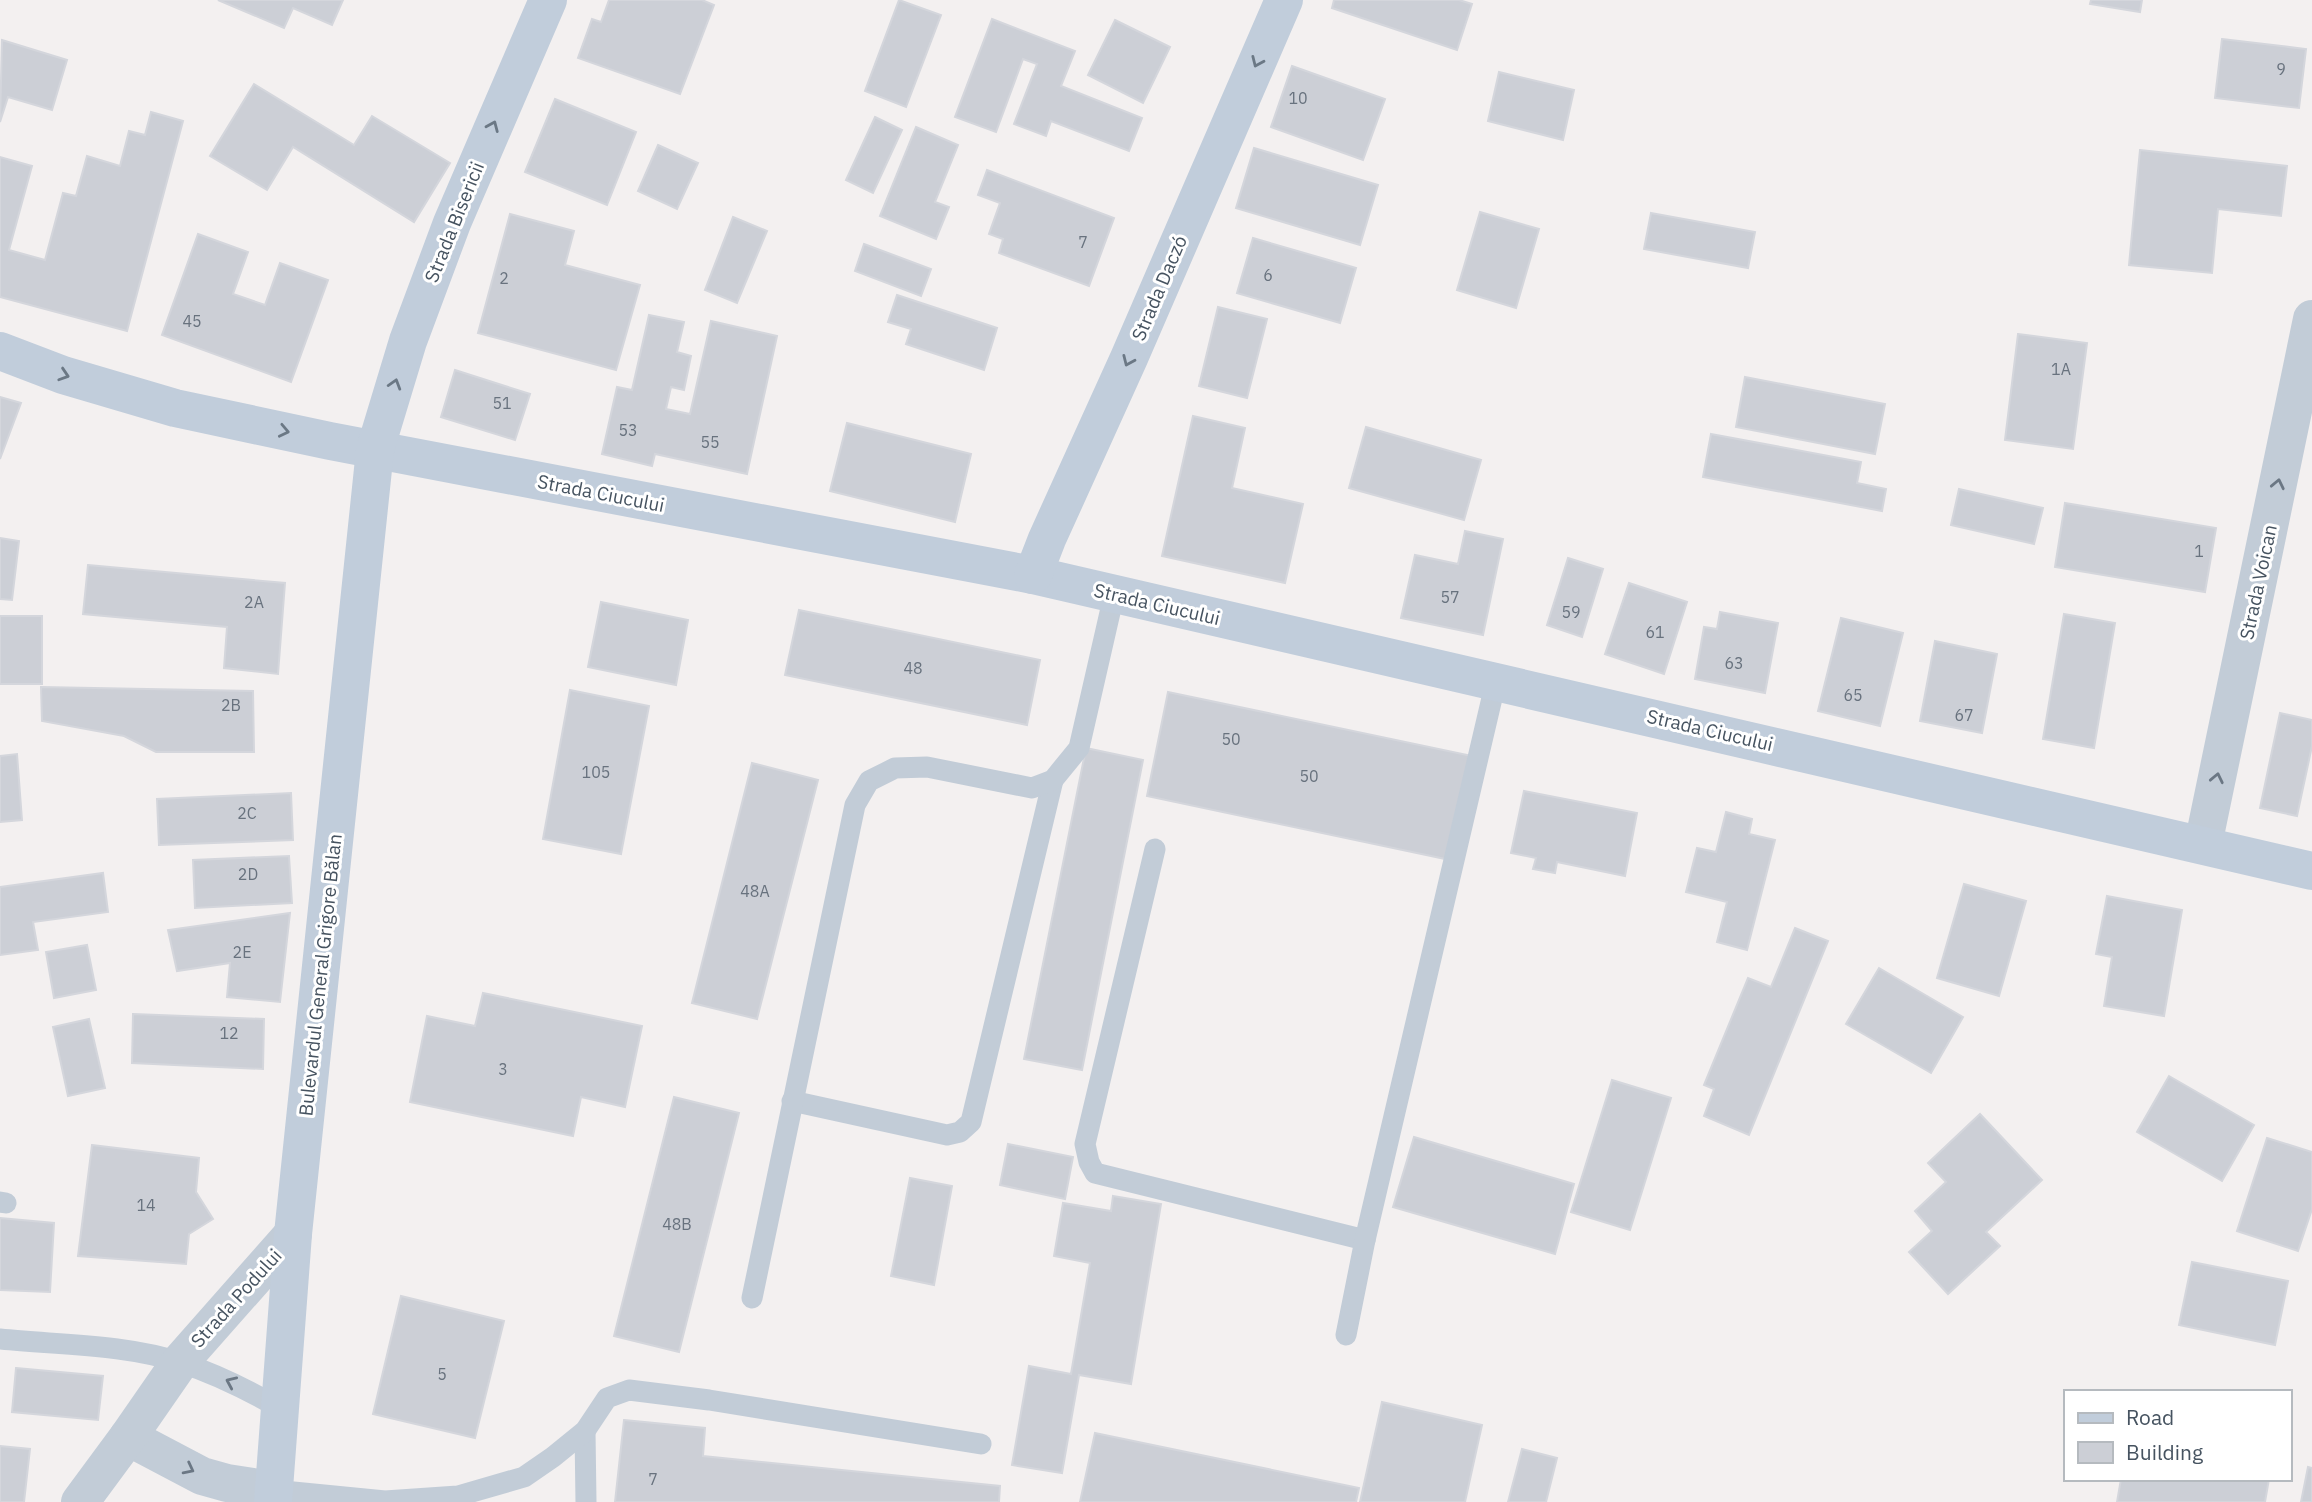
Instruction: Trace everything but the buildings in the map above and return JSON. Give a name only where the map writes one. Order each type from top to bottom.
[{"type":"main road","name":"Strada Bisericii","points":[[374,450],[408,341],[452,223],[548,0]]},
{"type":"main road","name":"Strada Daczó","points":[[1033,575],[1284,0]]},
{"type":"main road","name":"Strada Ciucului","points":[[0,351],[62,375],[176,408],[374,450],[1033,575],[2312,871]]},
{"type":"main road","name":"Bulevardul General Grigore Bălan","points":[[273,1496],[293,1234],[374,450]]},
{"type":"street","name":"Strada Voican","points":[[2203,845],[2312,319]]},
{"type":"street","name":"Strada Podului","points":[[80,1502],[180,1362],[293,1234]]},
{"type":"street","points":[[128,1437],[202,1476],[273,1496]]},
{"type":"lane","points":[[792,1101],[947,1135],[960,1132],[971,1122],[1053,780],[1079,748],[1114,595]]},
{"type":"lane","points":[[1346,1335],[1365,1240],[1496,681]]},
{"type":"lane","points":[[752,1298],[855,805],[869,781],[895,768],[927,767],[1032,788],[1053,780]]},
{"type":"lane","points":[[1155,849],[1086,1144],[1089,1162],[1095,1173],[1365,1240]]},
{"type":"lane","points":[[0,1339],[135,1352],[180,1362]]},
{"type":"lane","name":"Strada Podului","points":[[180,1362],[236,1384],[279,1408]]},
{"type":"lane","points":[[273,1496],[385,1502],[457,1496],[524,1477],[585,1431],[607,1398],[629,1390],[709,1400],[981,1444]]},
{"type":"lane","points":[[585,1431],[586,1502]]}]
